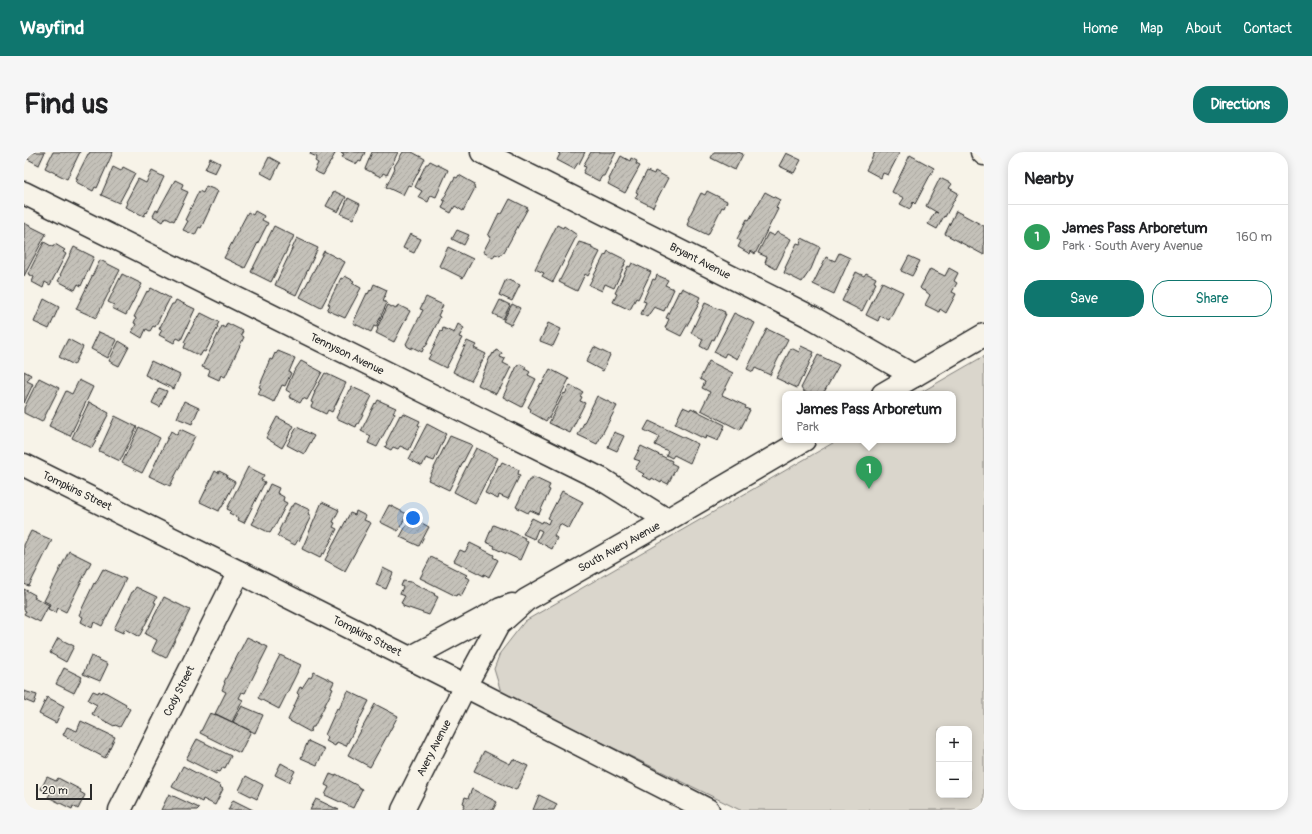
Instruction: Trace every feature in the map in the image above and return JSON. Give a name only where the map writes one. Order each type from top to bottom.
[{"type":"street","name":"Bryant Avenue","points":[[482,152],[813,318],[914,376]]},
{"type":"street","name":"Tennyson Avenue","points":[[24,194],[603,480],[667,520]]},
{"type":"street","points":[[888,391],[984,335]]},
{"type":"street","name":"South Avery Avenue","points":[[465,686],[498,625],[526,600],[799,443]]},
{"type":"street","name":"Tompkins Street","points":[[24,465],[465,686],[694,807]]},
{"type":"street","name":"Cody Street","points":[[120,810],[239,572]]},
{"type":"street","points":[[410,658],[502,608],[526,600]]},
{"type":"street","name":"Avery Avenue","points":[[403,810],[465,686]]},
{"type":"shaded area","points":[[984,356],[984,810],[740,810],[501,692],[494,669],[500,653],[525,621],[833,443],[956,443],[956,391],[923,391]]},
{"type":"building","points":[[24,152],[45,152],[39,165],[24,157]]},
{"type":"building","points":[[53,152],[80,152],[67,179],[45,168]]},
{"type":"building","points":[[90,152],[113,152],[97,188],[95,187],[93,191],[76,182],[78,179],[76,178]]},
{"type":"building","points":[[311,152],[336,152],[323,175],[314,171],[318,163],[315,161],[317,157],[310,154]]},
{"type":"building","points":[[340,152],[365,152],[361,162],[359,161],[357,164],[342,157],[344,154]]},
{"type":"building","points":[[372,152],[398,152],[387,175],[383,173],[381,177],[365,169]]},
{"type":"building","points":[[403,152],[412,152],[425,159],[411,186],[408,185],[403,195],[386,187],[395,168],[394,167]]},
{"type":"building","points":[[585,152],[579,164],[578,163],[574,169],[557,160],[560,154],[558,153]]},
{"type":"building","points":[[591,152],[616,152],[604,176],[602,176],[599,181],[583,173],[586,167],[583,166]]},
{"type":"building","points":[[714,152],[738,152],[743,154],[735,170],[711,158]]},
{"type":"building","points":[[875,152],[900,152],[888,175],[883,173],[881,178],[866,170]]},
{"type":"building","points":[[786,153],[801,160],[794,173],[779,166]]},
{"type":"building","points":[[910,155],[934,168],[915,204],[913,202],[910,209],[900,204],[904,198],[892,192]]},
{"type":"building","points":[[621,156],[630,161],[631,158],[637,161],[636,164],[640,166],[625,193],[608,184]]},
{"type":"building","points":[[269,157],[280,163],[272,179],[261,173]]},
{"type":"building","points":[[210,158],[220,163],[215,173],[205,169]]},
{"type":"building","points":[[430,161],[448,170],[436,197],[431,195],[428,202],[418,197],[422,191],[415,187],[426,164]]},
{"type":"building","points":[[113,167],[121,171],[123,167],[135,173],[119,203],[101,195]]},
{"type":"building","points":[[152,171],[164,177],[147,213],[146,212],[144,216],[125,207],[138,179],[146,183]]},
{"type":"building","points":[[647,171],[654,174],[655,171],[668,178],[653,207],[635,198],[638,193],[636,192]]},
{"type":"building","points":[[459,175],[475,184],[475,188],[463,211],[455,206],[451,213],[442,208],[445,201],[443,200],[455,177],[457,178]]},
{"type":"building","points":[[940,178],[952,184],[949,188],[958,193],[937,229],[928,224],[935,212],[938,213],[926,206]]},
{"type":"building","points":[[175,180],[183,184],[181,189],[188,192],[174,221],[166,217],[163,222],[153,216],[156,210],[158,211]]},
{"type":"building","points":[[206,186],[218,191],[201,228],[199,227],[195,235],[183,230],[188,221],[185,220],[199,191],[203,193]]},
{"type":"building","points":[[334,191],[346,197],[338,212],[326,206]]},
{"type":"building","points":[[707,191],[727,201],[724,208],[722,207],[708,235],[687,225],[688,219],[701,193],[705,195]]},
{"type":"building","points":[[765,192],[780,200],[776,207],[778,209],[755,254],[751,251],[750,254],[738,247],[741,241],[737,239],[747,219],[749,220]]},
{"type":"building","points":[[348,198],[360,204],[353,219],[341,214]]},
{"type":"building","points":[[510,199],[528,208],[504,252],[500,256],[495,254],[493,258],[483,252],[491,237],[488,236],[499,213],[502,214]]},
{"type":"building","points":[[255,211],[264,216],[262,220],[268,223],[245,268],[224,258],[248,212],[253,215]]},
{"type":"building","points":[[956,211],[984,226],[984,255],[945,234]]},
{"type":"building","points":[[24,223],[46,234],[24,276]]},
{"type":"building","points":[[557,225],[563,228],[564,226],[577,235],[553,282],[542,276],[544,273],[535,269]]},
{"type":"building","points":[[274,226],[294,236],[271,282],[251,272]]},
{"type":"building","points":[[457,230],[469,235],[464,245],[452,239]]},
{"type":"building","points":[[777,232],[791,239],[776,269],[765,263],[767,257],[758,253],[768,233],[774,236]]},
{"type":"building","points":[[410,234],[421,239],[414,253],[403,248]]},
{"type":"building","points":[[297,238],[318,248],[296,295],[275,285]]},
{"type":"building","points":[[802,238],[820,247],[811,269],[802,282],[784,273],[797,243],[800,244]]},
{"type":"building","points":[[44,242],[53,247],[55,244],[65,250],[63,252],[66,254],[50,285],[45,282],[43,288],[32,282],[34,277],[28,274]]},
{"type":"building","points":[[579,242],[592,246],[591,248],[600,252],[588,276],[585,274],[577,291],[559,282]]},
{"type":"building","points":[[74,247],[94,257],[81,286],[78,284],[75,290],[58,281]]},
{"type":"building","points":[[448,247],[473,259],[463,278],[439,266]]},
{"type":"building","points":[[324,251],[345,262],[321,308],[300,297]]},
{"type":"building","points":[[608,251],[626,260],[614,288],[605,284],[602,291],[589,285]]},
{"type":"building","points":[[839,253],[850,258],[834,294],[813,284],[826,257],[835,261]]},
{"type":"building","points":[[909,256],[920,261],[912,276],[901,271]]},
{"type":"building","points":[[100,260],[120,270],[96,318],[76,309]]},
{"type":"building","points":[[632,263],[651,272],[638,299],[636,298],[630,310],[613,302],[617,294],[615,293],[628,266],[630,267]]},
{"type":"building","points":[[949,268],[958,273],[954,281],[957,283],[952,292],[956,294],[946,313],[940,309],[939,312],[925,305],[930,295],[920,288],[930,269],[945,276]]},
{"type":"building","points":[[856,272],[864,276],[866,273],[876,278],[874,282],[876,283],[862,311],[842,301]]},
{"type":"building","points":[[122,274],[142,284],[126,315],[112,308],[114,305],[108,302]]},
{"type":"building","points":[[657,275],[668,280],[665,285],[674,289],[664,311],[654,307],[647,317],[641,314],[646,302],[643,301],[653,279],[655,280]]},
{"type":"building","points":[[345,276],[354,281],[352,283],[361,288],[345,318],[327,310],[330,305],[328,304],[341,278],[343,279]]},
{"type":"building","points":[[506,279],[520,285],[512,301],[499,295]]},
{"type":"building","points":[[882,282],[903,292],[889,320],[880,316],[878,321],[866,315]]},
{"type":"building","points":[[374,284],[387,290],[383,301],[387,303],[376,327],[374,326],[371,332],[353,323],[367,293],[368,294],[370,290],[371,291]]},
{"type":"building","points":[[151,288],[170,298],[155,327],[153,326],[150,331],[146,329],[142,338],[132,332],[136,324],[134,323],[136,318],[134,317],[147,291],[148,292]]},
{"type":"building","points":[[682,288],[700,297],[698,301],[700,302],[681,336],[665,328],[669,319],[666,318],[679,291],[680,292]]},
{"type":"building","points":[[426,297],[443,305],[438,316],[440,317],[422,352],[412,347],[412,349],[406,344],[423,310],[420,309]]},
{"type":"building","points":[[44,299],[59,307],[49,329],[34,322]]},
{"type":"building","points":[[176,300],[195,309],[181,340],[177,338],[174,343],[159,335],[162,330],[159,329],[172,304],[174,304]]},
{"type":"building","points":[[500,300],[510,305],[503,319],[493,314]]},
{"type":"building","points":[[705,303],[725,312],[724,314],[726,314],[714,340],[712,339],[707,350],[700,346],[703,339],[691,333]]},
{"type":"building","points":[[512,304],[520,308],[511,325],[503,321]]},
{"type":"building","points":[[388,305],[396,309],[398,305],[410,311],[394,342],[376,333]]},
{"type":"building","points":[[201,313],[219,322],[218,327],[205,352],[203,351],[200,356],[184,348],[186,343],[184,342]]},
{"type":"building","points":[[734,313],[755,323],[737,359],[726,353],[724,357],[714,352]]},
{"type":"building","points":[[227,323],[243,331],[241,335],[244,337],[225,377],[221,375],[219,380],[208,375],[210,370],[202,367],[222,326],[225,328]]},
{"type":"building","points":[[548,323],[561,329],[553,346],[540,341]]},
{"type":"building","points":[[458,324],[464,328],[459,337],[462,338],[446,368],[428,359],[443,328],[454,333]]},
{"type":"building","points":[[767,329],[788,339],[770,375],[755,368],[753,372],[747,369]]},
{"type":"building","points":[[99,332],[117,340],[108,358],[91,349]]},
{"type":"building","points":[[68,339],[83,347],[74,365],[59,357]]},
{"type":"building","points":[[119,341],[129,347],[119,366],[109,361]]},
{"type":"building","points":[[467,341],[476,345],[474,348],[486,354],[471,381],[453,372]]},
{"type":"building","points":[[801,346],[814,352],[797,388],[776,378],[791,348],[799,352]]},
{"type":"building","points":[[594,347],[610,355],[603,371],[586,362]]},
{"type":"building","points":[[496,350],[502,353],[500,357],[505,359],[503,363],[511,367],[496,394],[478,385],[490,357]]},
{"type":"building","points":[[278,351],[295,358],[289,372],[291,373],[285,386],[282,385],[274,402],[258,394],[261,388],[259,387],[270,359],[272,360],[275,353],[276,354]]},
{"type":"building","points":[[818,355],[839,365],[825,391],[803,391],[801,388]]},
{"type":"building","points":[[151,361],[180,375],[174,389],[145,375]]},
{"type":"building","points":[[301,361],[322,372],[307,400],[303,398],[300,403],[289,397],[291,393],[286,390],[293,373]]},
{"type":"building","points":[[709,361],[733,373],[722,395],[746,406],[745,408],[750,410],[740,430],[701,410],[710,392],[702,388],[705,382],[700,379]]},
{"type":"building","points":[[520,364],[526,367],[525,369],[530,372],[528,375],[536,379],[522,407],[503,397],[517,366]]},
{"type":"building","points":[[550,369],[569,379],[546,421],[530,412],[531,409],[528,407]]},
{"type":"building","points":[[24,371],[31,375],[27,381],[33,384],[24,403]]},
{"type":"building","points":[[325,373],[346,383],[332,412],[328,410],[326,414],[311,407],[314,392]]},
{"type":"building","points":[[39,378],[59,388],[42,422],[24,413],[24,408]]},
{"type":"building","points":[[79,380],[93,387],[70,436],[49,426],[66,391],[72,394]]},
{"type":"building","points":[[570,385],[583,392],[580,396],[582,397],[580,401],[585,403],[570,433],[549,423],[564,393],[565,394]]},
{"type":"building","points":[[352,387],[372,396],[356,427],[336,418],[349,390],[351,390]]},
{"type":"building","points":[[159,388],[167,391],[160,407],[152,403]]},
{"type":"building","points":[[597,396],[617,406],[597,444],[578,435]]},
{"type":"building","points":[[378,400],[396,408],[393,412],[395,413],[377,447],[368,443],[371,436],[361,431]]},
{"type":"building","points":[[184,401],[199,408],[192,424],[177,418]]},
{"type":"building","points":[[89,402],[109,413],[92,448],[72,438]]},
{"type":"building","points":[[683,407],[690,410],[691,408],[725,425],[718,441],[706,436],[705,439],[675,424]]},
{"type":"building","points":[[403,413],[420,421],[418,425],[420,426],[409,450],[400,446],[398,449],[393,447],[391,450],[385,447],[387,444],[386,443],[400,415],[401,416]]},
{"type":"building","points":[[115,416],[137,427],[120,461],[99,451]]},
{"type":"building","points":[[277,417],[294,426],[282,448],[266,438]]},
{"type":"building","points":[[649,421],[698,444],[690,463],[674,455],[672,458],[666,455],[668,451],[655,445],[659,437],[644,430]]},
{"type":"building","points":[[427,424],[446,434],[434,461],[426,458],[422,466],[409,459]]},
{"type":"building","points":[[139,427],[160,438],[142,473],[122,463]]},
{"type":"building","points":[[297,427],[314,436],[304,454],[287,445]]},
{"type":"building","points":[[180,429],[195,436],[170,486],[149,476],[171,431],[177,435]]},
{"type":"building","points":[[614,432],[624,436],[617,451],[608,447]]},
{"type":"building","points":[[450,436],[472,445],[449,490],[428,480]]},
{"type":"building","points":[[641,446],[672,461],[671,463],[677,466],[668,484],[642,476],[644,474],[635,469],[640,461],[634,459]]},
{"type":"building","points":[[476,448],[498,458],[475,503],[454,492]]},
{"type":"building","points":[[502,462],[519,470],[518,474],[520,475],[508,499],[499,495],[498,499],[485,493]]},
{"type":"building","points":[[248,467],[264,475],[261,480],[265,482],[244,523],[238,520],[239,518],[229,513],[231,511],[227,509]]},
{"type":"building","points":[[215,471],[218,473],[219,471],[227,475],[226,477],[235,482],[219,511],[200,502]]},
{"type":"building","points":[[533,477],[550,485],[548,489],[550,490],[539,514],[530,510],[528,513],[516,507],[529,480]]},
{"type":"building","points":[[270,484],[279,488],[277,493],[284,497],[283,501],[287,503],[270,533],[252,524]]},
{"type":"building","points":[[562,491],[583,502],[569,529],[560,524],[554,536],[557,538],[552,549],[537,541],[542,531],[538,529],[534,539],[523,534],[532,518],[548,524],[550,519],[548,518]]},
{"type":"building","points":[[322,502],[339,510],[333,522],[335,523],[333,527],[337,529],[324,554],[322,553],[320,558],[302,549]]},
{"type":"building","points":[[295,503],[310,510],[308,514],[311,516],[299,541],[298,540],[295,545],[277,536],[291,506]]},
{"type":"building","points":[[389,505],[407,514],[398,531],[380,522]]},
{"type":"building","points":[[356,511],[366,516],[364,520],[371,523],[345,571],[325,560],[350,513],[355,515]]},
{"type":"building","points":[[411,517],[429,527],[419,546],[400,537]]},
{"type":"building","points":[[493,525],[525,538],[524,540],[528,542],[520,560],[494,548],[495,546],[486,542]]},
{"type":"building","points":[[31,531],[52,540],[29,586],[24,584],[24,545]]},
{"type":"building","points":[[470,543],[494,555],[493,557],[498,560],[489,577],[454,561],[460,550],[465,552]]},
{"type":"building","points":[[69,551],[91,562],[66,612],[58,608],[56,613],[48,609],[50,604],[44,601]]},
{"type":"building","points":[[431,557],[467,575],[465,577],[470,579],[461,596],[457,594],[456,596],[420,578]]},
{"type":"building","points":[[383,568],[393,573],[386,589],[376,585]]},
{"type":"building","points":[[103,569],[126,579],[102,626],[94,622],[92,628],[81,622],[83,617],[79,615],[94,583],[95,584]]},
{"type":"building","points":[[403,581],[411,582],[438,597],[429,615],[403,606],[401,603],[405,596],[400,594],[403,587],[401,586]]},
{"type":"building","points":[[136,587],[157,597],[154,602],[156,603],[139,637],[125,629],[123,633],[114,629],[132,592]]},
{"type":"building","points":[[24,589],[35,595],[34,597],[49,605],[40,622],[24,614],[26,611],[24,610]]},
{"type":"building","points":[[164,597],[190,610],[166,658],[152,651],[157,640],[145,634]]},
{"type":"building","points":[[247,637],[268,647],[245,693],[242,692],[239,698],[243,700],[232,722],[215,714],[226,692],[222,690],[225,683],[224,682]]},
{"type":"building","points":[[58,638],[74,646],[66,662],[50,653]]},
{"type":"building","points":[[280,655],[301,665],[279,709],[258,698]]},
{"type":"building","points":[[91,656],[108,664],[100,681],[83,674]]},
{"type":"building","points":[[64,668],[82,677],[74,693],[56,684]]},
{"type":"building","points":[[314,672],[334,682],[331,688],[333,689],[310,732],[288,720],[299,695],[297,693],[300,687],[302,688]]},
{"type":"building","points":[[24,691],[37,695],[34,704],[24,700]]},
{"type":"building","points":[[93,691],[98,693],[99,691],[102,693],[103,691],[126,704],[125,706],[130,709],[120,727],[114,726],[92,714],[97,705],[88,700]]},
{"type":"building","points":[[348,691],[369,701],[346,746],[337,742],[335,746],[326,741],[328,737],[325,735],[337,708],[339,709]]},
{"type":"building","points":[[47,697],[64,706],[56,723],[39,714]]},
{"type":"building","points":[[375,704],[398,716],[370,767],[348,755]]},
{"type":"building","points":[[242,706],[263,715],[255,733],[233,722]]},
{"type":"building","points":[[210,713],[216,714],[251,731],[240,753],[200,733]]},
{"type":"building","points":[[81,721],[115,737],[105,758],[63,735],[67,727],[77,731]]},
{"type":"building","points":[[197,739],[231,756],[225,768],[223,767],[220,772],[217,771],[216,774],[186,759]]},
{"type":"building","points":[[308,741],[325,749],[317,765],[301,758]]},
{"type":"building","points":[[484,751],[510,764],[513,759],[528,766],[516,790],[474,771]]},
{"type":"building","points":[[281,763],[295,771],[289,782],[275,775]]},
{"type":"building","points":[[183,766],[221,786],[220,787],[223,789],[215,805],[203,799],[202,802],[172,787]]},
{"type":"building","points":[[330,774],[335,776],[336,774],[362,789],[353,808],[325,795],[329,787],[325,785]]},
{"type":"building","points":[[246,776],[263,785],[257,799],[239,790]]},
{"type":"building","points":[[47,777],[56,781],[58,778],[81,790],[80,792],[85,795],[78,809],[73,806],[72,809],[48,797],[50,794],[41,789]]},
{"type":"building","points":[[472,789],[497,802],[493,810],[462,810],[465,804],[463,803],[465,797],[468,798]]},
{"type":"building","points":[[169,794],[199,808],[197,810],[161,810]]},
{"type":"building","points":[[539,795],[557,804],[554,810],[533,810]]},
{"type":"building","points":[[316,799],[339,810],[310,810]]},
{"type":"building","points":[[233,800],[253,810],[228,810]]},
{"type":"place","name":"James Pass Arboretum","points":[[869,489]]}]
